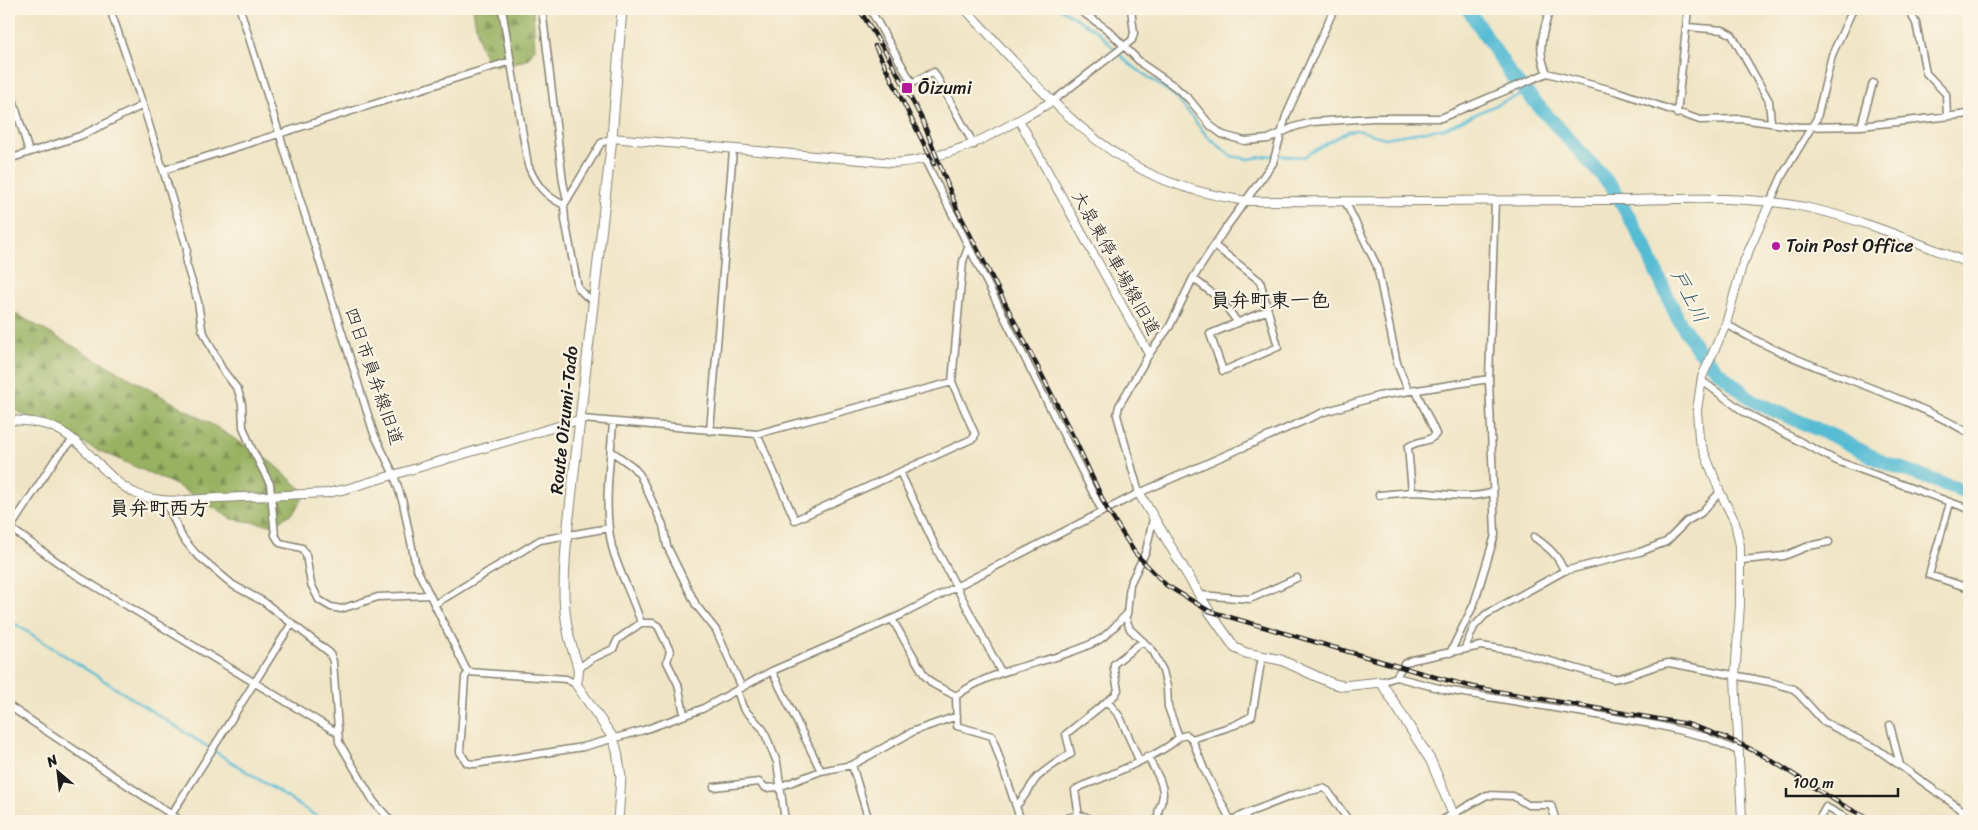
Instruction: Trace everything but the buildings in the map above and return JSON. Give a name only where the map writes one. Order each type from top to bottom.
[{"type":"main road","name":"Route Oizumi-Tado","points":[[576,684],[579,668],[567,628],[562,597],[567,534],[582,419],[612,138],[622,9]]},
{"type":"main road","points":[[1138,492],[1231,645],[1246,653],[1281,660],[1331,683],[1343,686],[1381,682],[1428,754],[1454,818]]},
{"type":"main road","points":[[576,684],[613,738],[621,777],[618,821]]},
{"type":"street","points":[[110,9],[164,170],[187,248],[186,263],[198,302],[202,328],[222,368],[238,390],[242,404],[243,427],[270,484],[275,535],[280,543],[302,548],[306,555],[311,584],[318,600],[331,607],[341,609],[378,598],[430,595]]},
{"type":"street","name":"四日市員弁線旧道","points":[[240,9],[374,434],[394,475],[403,503],[412,554],[430,595],[469,672]]},
{"type":"street","points":[[502,9],[528,165],[534,180],[542,190],[552,199],[566,203]]},
{"type":"street","points":[[542,9],[566,203],[565,220],[578,288],[586,296],[594,300]]},
{"type":"street","points":[[870,9],[912,83],[934,72],[974,144]]},
{"type":"street","points":[[965,9],[1053,101],[1089,134],[1132,164],[1168,181],[1199,192],[1247,201],[1730,200],[1770,203],[1808,207],[1842,217],[1897,235],[1969,263]]},
{"type":"street","points":[[1078,9],[1108,30],[1142,64],[1189,99],[1211,126],[1223,135],[1245,141],[1258,141],[1312,122],[1373,118],[1441,118],[1547,73],[1619,92],[1677,114],[1700,120],[1741,119],[1799,127],[1862,126],[1969,114]]},
{"type":"street","points":[[566,203],[601,143],[612,138],[895,163],[925,160],[974,144],[1053,101],[1132,40],[1134,33],[1131,9]]},
{"type":"street","points":[[1150,354],[1170,326],[1193,278],[1274,159],[1279,134],[1334,9]]},
{"type":"street","points":[[1547,73],[1542,62],[1540,41],[1550,9]]},
{"type":"street","points":[[1677,114],[1688,9]]},
{"type":"street","points":[[1742,821],[1735,676],[1742,560],[1737,529],[1720,492],[1697,430],[1697,399],[1702,378],[1726,324],[1742,266],[1782,176],[1812,126],[1821,104],[1832,55],[1853,9]]},
{"type":"street","points":[[1908,9],[1916,23],[1926,73],[1946,94],[1947,116]]},
{"type":"street","points":[[1686,27],[1723,30],[1732,35],[1770,100],[1771,122]]},
{"type":"street","points":[[164,170],[511,61]]},
{"type":"street","points":[[1862,126],[1873,83]]},
{"type":"street","points":[[9,86],[29,152]]},
{"type":"street","points":[[9,159],[80,136],[143,105]]},
{"type":"street","name":"大泉東停車場線旧道","points":[[1019,120],[1150,354],[1122,401],[1118,412],[1138,492]]},
{"type":"street","points":[[710,431],[733,150]]},
{"type":"street","points":[[925,160],[1102,511]]},
{"type":"street","points":[[1450,653],[1474,604],[1494,543],[1489,379],[1495,200]]},
{"type":"street","points":[[1345,201],[1378,266],[1397,363],[1436,434],[1432,439],[1413,444],[1408,448],[1412,492]]},
{"type":"street","points":[[1215,246],[1260,281],[1278,346],[1223,371],[1210,334],[1268,310]]},
{"type":"street","points":[[757,434],[796,520],[975,436],[952,382],[963,261],[968,248]]},
{"type":"street","points":[[1193,278],[1222,301],[1238,322]]},
{"type":"street","points":[[1726,324],[1741,333],[1832,374],[1912,403],[1969,433]]},
{"type":"street","points":[[1702,378],[1744,412],[1837,461],[1969,509]]},
{"type":"street","points":[[576,684],[566,680],[469,672],[466,677],[460,752],[467,762],[475,764],[565,750],[644,730],[702,709],[772,671],[892,619],[1138,492],[1324,412],[1378,396],[1489,379]]},
{"type":"street","points":[[9,420],[36,422],[57,429],[73,440],[121,484],[137,494],[164,500],[203,499],[327,493],[582,419],[613,424],[757,434],[952,382]]},
{"type":"street","points":[[613,424],[609,528],[617,565],[632,594],[641,623]]},
{"type":"street","points":[[73,440],[56,458],[9,528],[71,572],[253,684],[338,733]]},
{"type":"street","points":[[611,451],[632,466],[640,475],[663,525],[667,546],[696,605],[716,630],[739,689],[743,708],[763,729],[777,762],[785,821]]},
{"type":"street","points":[[900,472],[1001,672]]},
{"type":"street","points":[[1379,495],[1435,492],[1449,496],[1493,492]]},
{"type":"street","points":[[1466,648],[1474,627],[1485,615],[1564,571],[1640,552],[1666,542],[1686,521],[1701,513],[1720,492]]},
{"type":"street","points":[[164,500],[182,537],[195,553],[233,585],[264,602],[330,653],[334,662],[339,742],[374,802],[391,821]]},
{"type":"street","points":[[1950,503],[1929,575],[1969,588]]},
{"type":"street","points":[[1153,519],[1146,551],[1130,584],[1125,616],[1130,629],[1154,651],[1163,671],[1167,687],[1168,707],[1179,737]]},
{"type":"street","points":[[435,604],[540,540],[609,528]]},
{"type":"street","points":[[1534,537],[1551,550],[1560,560],[1564,571]]},
{"type":"street","points":[[1742,560],[1784,556],[1809,546],[1829,542]]},
{"type":"street","points":[[1200,596],[1250,599],[1297,578]]},
{"type":"street","points":[[956,696],[1001,672],[1045,661],[1096,641],[1125,616]]},
{"type":"street","points":[[892,619],[925,676],[933,684],[956,696]]},
{"type":"street","points":[[579,668],[591,659],[613,648],[618,639],[641,623],[653,623],[658,626],[670,651],[667,662],[678,684],[684,714]]},
{"type":"street","points":[[171,815],[292,624]]},
{"type":"street","points":[[1016,806],[1031,789],[1036,778],[1050,769],[1060,759],[1071,754],[1066,734],[1118,690],[1114,664],[1143,641]]},
{"type":"street","points":[[1396,677],[1404,664],[1412,660],[1481,646],[1515,651],[1613,678],[1625,678],[1654,666],[1669,663],[1770,682],[1794,688],[1824,722],[1877,749],[1969,816]]},
{"type":"street","points":[[1192,739],[1235,725],[1252,716],[1262,656]]},
{"type":"street","points":[[772,671],[821,771]]},
{"type":"street","points":[[1381,682],[1396,677],[1446,690],[1657,725],[1706,737],[1738,751]]},
{"type":"street","points":[[956,696],[957,726],[992,736],[1021,821]]},
{"type":"street","points":[[1107,701],[1120,717],[1139,760]]},
{"type":"street","points":[[9,706],[181,821]]},
{"type":"street","points":[[714,787],[759,782],[766,788],[779,787],[821,771],[852,765],[914,731],[957,716]]},
{"type":"street","points":[[1890,725],[1900,765]]},
{"type":"street","points":[[1076,815],[1078,810],[1075,790],[1175,742],[1179,737],[1187,735],[1192,739],[1204,769],[1232,821],[1246,818],[1294,795],[1323,788],[1328,791],[1346,817],[1346,821]]},
{"type":"street","points":[[1147,756],[1162,785],[1163,796],[1157,809],[1159,821]]},
{"type":"street","points":[[852,765],[869,821]]},
{"type":"street","points":[[1441,821],[1454,818],[1486,795],[1516,798],[1528,805],[1551,805],[1556,821]]},
{"type":"street","points":[[1818,821],[1826,806],[1851,821]]},
{"type":"street","points":[[1059,821],[1076,815],[1087,816],[1092,821]]},
{"type":"street","points":[[1920,821],[1969,816]]},
{"type":"green space","points":[[473,9],[533,9],[535,48],[527,60],[497,66],[487,62],[479,42]]},
{"type":"green space","points":[[9,310],[216,427],[272,463],[306,493],[293,513],[272,525],[232,519],[176,485],[51,429],[9,407]]},
{"type":"waterway","points":[[1061,9],[1098,32],[1128,63],[1175,96],[1207,136],[1231,156],[1248,159],[1275,155],[1303,157],[1348,131],[1357,130],[1385,138],[1445,128],[1507,100],[1518,96],[1529,97]]},
{"type":"waterway","name":"戸上川","points":[[1468,9],[1514,79],[1613,188],[1640,237],[1678,319],[1696,347],[1719,372],[1753,401],[1835,437],[1883,462],[1969,493]]},
{"type":"waterway","points":[[9,620],[324,821]]},
{"type":"railway","points":[[859,9],[888,56],[922,119],[957,209],[1076,442],[1107,509],[1135,553],[1166,585],[1209,611],[1435,677],[1473,687],[1687,724],[1762,755],[1832,798],[1875,821]]},
{"type":"railway","points":[[875,46],[934,164]]},
{"type":"place","name":"Ōizumi","points":[[907,88]]},
{"type":"place","name":"Toin Post Office","points":[[1776,246]]},
{"type":"district","name":"員弁町東一色","points":[[1270,300]]},
{"type":"district","name":"員弁町西方","points":[[159,508]]}]
